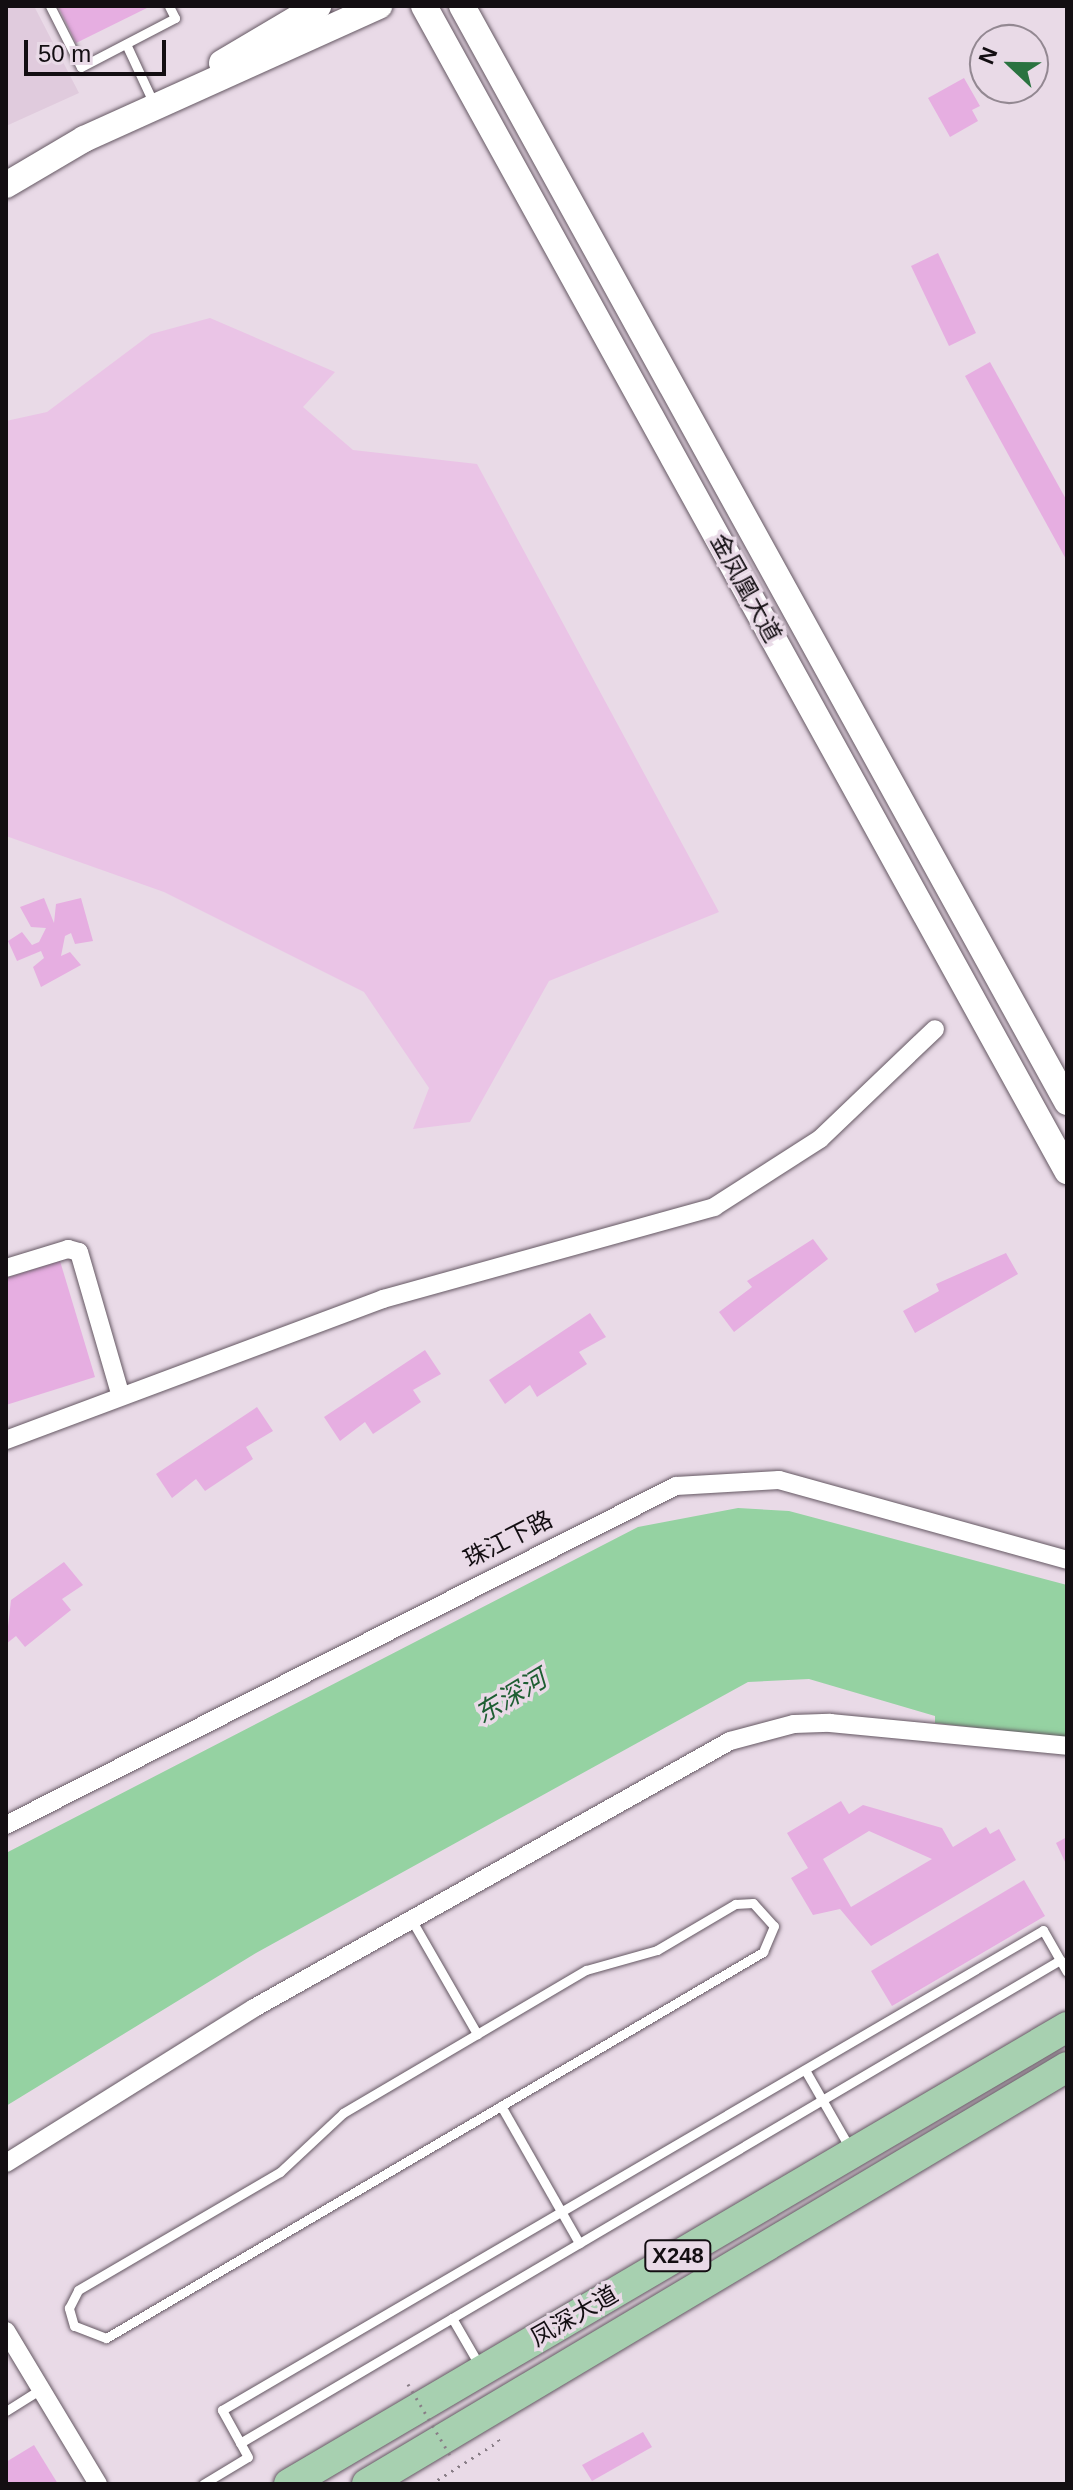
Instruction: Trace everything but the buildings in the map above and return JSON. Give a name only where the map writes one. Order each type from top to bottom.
[{"type":"main road","name":"凤深大道","points":[[289,2484],[1067,2027]]},
{"type":"main road","name":"凤深大道","points":[[367,2484],[1067,2067]]},
{"type":"street","points":[[156,107],[318,6]]},
{"type":"street","points":[[6,185],[156,107],[379,6]]},
{"type":"street","name":"金凤凰大道","points":[[424,6],[1067,1171]]},
{"type":"street","name":"金凤凰大道","points":[[462,6],[1067,1102]]},
{"type":"street","points":[[6,1440],[120,1393],[383,1299],[714,1207],[820,1139],[935,1029]]},
{"type":"street","points":[[6,1268],[68,1249],[79,1252],[120,1393]]},
{"type":"street","name":"珠江下路","points":[[6,1825],[676,1486],[779,1480],[1067,1560]]},
{"type":"street","points":[[6,2163],[411,1919],[700,1756],[761,1730],[830,1723],[1067,1746]]},
{"type":"street","points":[[6,2331],[98,2484]]},
{"type":"lane","points":[[50,6],[81,67],[175,18],[169,6]]},
{"type":"lane","points":[[126,44],[156,107]]},
{"type":"lane","points":[[753,1903],[770,1917],[773,1936],[763,1952],[501,2106],[106,2338],[74,2326],[69,2308],[78,2290],[280,2172],[343,2113],[477,2034],[586,1970],[657,1950],[735,1904],[753,1903]]},
{"type":"lane","points":[[411,1919],[477,2034]]},
{"type":"lane","points":[[203,2484],[248,2457],[222,2410],[1043,1930],[1067,1972]]},
{"type":"lane","points":[[240,2443],[1060,1960]]},
{"type":"lane","points":[[805,2070],[853,2153]]},
{"type":"lane","points":[[501,2106],[579,2243]]},
{"type":"lane","points":[[452,2318],[482,2371]]},
{"type":"lane","points":[[6,2411],[41,2389]]},
{"type":"path","points":[[408,2384],[453,2460]]},
{"type":"path","points":[[431,2484],[499,2441],[494,2428]]},
{"type":"shaded area","points":[[6,6],[34,6],[79,93],[6,126]]},
{"type":"shaded area","points":[[210,318],[335,372],[303,407],[353,450],[477,464],[719,912],[549,981],[470,1122],[413,1129],[429,1088],[364,992],[164,892],[6,836],[6,421],[47,412],[151,334]]},
{"type":"water","name":"东深河","points":[[738,1508],[789,1511],[1067,1585],[1067,1738],[935,1723],[935,1716],[809,1679],[748,1682],[256,1953],[6,2106],[6,1853],[638,1527]]}]
